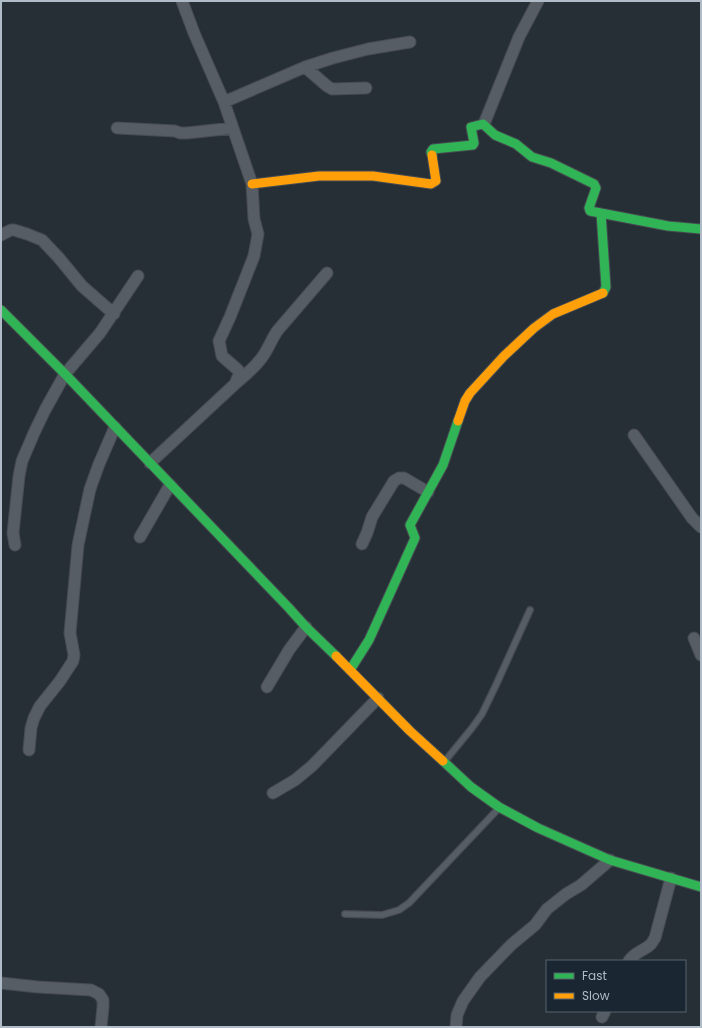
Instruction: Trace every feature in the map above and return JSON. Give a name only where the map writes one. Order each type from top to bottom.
[{"type":"street","points":[[182,1],[194,33],[224,102],[252,184],[254,218],[258,234],[254,256],[219,341],[222,356],[238,370],[239,376],[235,384]]},
{"type":"street","points":[[484,124],[519,37],[538,1]]},
{"type":"street","points":[[224,102],[305,67],[333,58],[410,42]]},
{"type":"street","points":[[305,67],[332,89],[366,88]]},
{"type":"street","points":[[252,184],[319,176],[373,176],[431,184],[436,181],[431,152],[433,149],[473,145],[474,143],[471,126],[484,124]]},
{"type":"street","points":[[484,124],[495,135],[516,144],[532,157],[550,163],[594,184],[596,188],[589,208],[590,211],[668,226],[701,229]]},
{"type":"street","points":[[118,128],[175,131],[187,134],[233,128]]},
{"type":"street","points":[[350,670],[369,640],[414,538],[410,525],[443,465],[465,401],[470,393],[504,356],[534,328],[553,314],[597,296],[603,293],[606,288],[601,213]]},
{"type":"street","points":[[1,235],[14,230],[42,240],[82,286],[114,314]]},
{"type":"street","points":[[150,463],[261,360],[272,338],[326,272]]},
{"type":"street","points":[[15,545],[13,533],[19,476],[22,461],[34,433],[65,374],[100,333],[138,276]]},
{"type":"street","points":[[1,310],[65,374],[306,626],[410,731],[443,763],[471,787],[499,808],[538,828],[610,860],[701,887]]},
{"type":"street","points":[[29,750],[31,728],[34,718],[40,706],[73,661],[74,656],[70,633],[78,545],[90,489],[115,427]]},
{"type":"street","points":[[634,435],[692,518],[701,527]]},
{"type":"street","points":[[362,544],[372,517],[394,481],[399,478],[404,478],[428,492]]},
{"type":"street","points":[[140,537],[170,485]]},
{"type":"street","points":[[267,687],[289,650],[306,626]]},
{"type":"street","points":[[694,638],[701,655]]},
{"type":"street","points":[[273,793],[295,780],[312,766],[378,698]]},
{"type":"street","points":[[456,1027],[457,1015],[463,1000],[480,977],[511,945],[535,925],[547,909],[566,894],[581,885],[610,860]]},
{"type":"street","points":[[630,960],[635,954],[651,944],[655,938],[672,878]]},
{"type":"street","points":[[1,983],[91,990],[99,994],[103,1000],[101,1027]]},
{"type":"lane","points":[[443,763],[482,714],[530,610]]},
{"type":"lane","points":[[345,914],[382,916],[399,910],[409,903],[499,808]]},
{"type":"traffic: fast","points":[[432,155],[431,152],[433,149],[473,145],[474,143],[471,127],[483,124],[495,135],[516,144],[532,157],[551,163],[594,184],[596,188],[589,208],[590,211],[668,226],[701,229]]},
{"type":"traffic: fast","points":[[601,213],[606,287],[603,293]]},
{"type":"traffic: fast","points":[[1,310],[65,374],[306,627],[336,656]]},
{"type":"traffic: fast","points":[[350,670],[369,640],[415,538],[410,525],[443,465],[458,421]]},
{"type":"traffic: fast","points":[[443,761],[471,787],[499,807],[538,828],[610,860],[701,887]]},
{"type":"traffic: slow","points":[[252,184],[319,176],[373,176],[431,184],[436,181],[432,155]]},
{"type":"traffic: slow","points":[[458,421],[465,401],[470,393],[504,356],[534,328],[553,314],[603,293]]},
{"type":"traffic: slow","points":[[336,656],[410,731],[443,761]]}]
